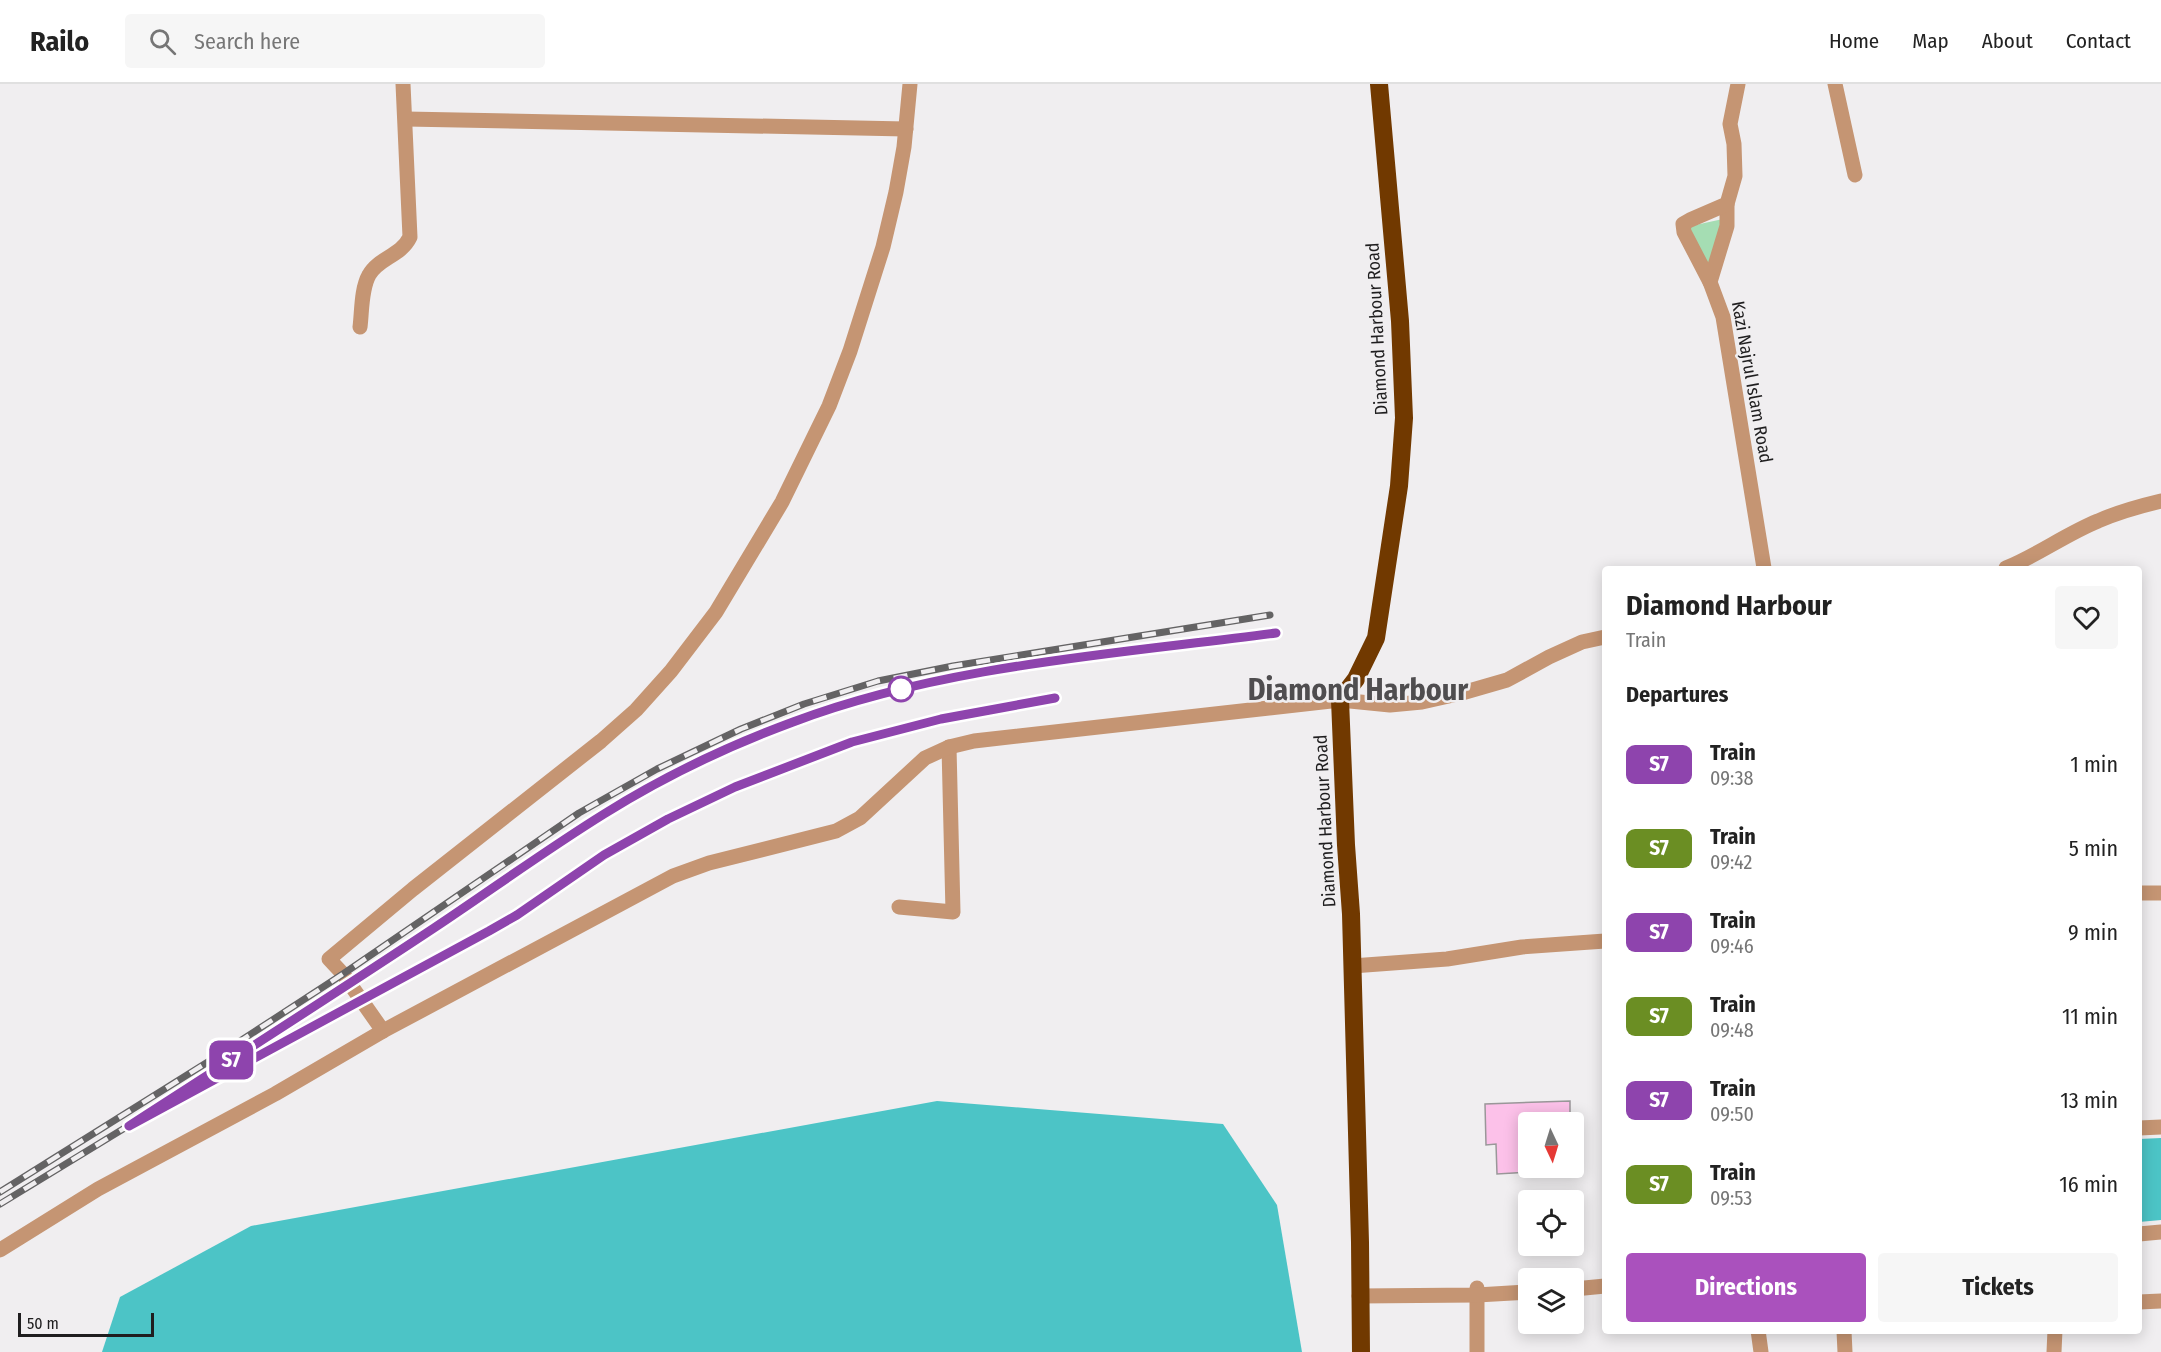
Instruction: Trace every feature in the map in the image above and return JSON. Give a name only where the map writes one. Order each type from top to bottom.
[{"type":"highway","name":"Diamond Harbour Road","points":[[1361,1352],[1352,966],[1340,700],[1356,679],[1376,638],[1399,486],[1404,418],[1400,321],[1379,84]]},
{"type":"street","points":[[360,327],[368,276],[376,266],[405,247],[410,237],[403,84]]},
{"type":"street","points":[[383,1031],[329,959],[413,889],[601,741],[636,710],[671,671],[716,612],[782,502],[829,406],[850,351],[883,247],[896,192],[906,129],[910,84]]},
{"type":"street","name":"Kazi Najrul Islam Road","points":[[1738,84],[1731,124],[1735,176],[1727,204],[1727,226],[1710,282],[1723,317],[1764,566]]},
{"type":"street","points":[[1834,84],[1855,175]]},
{"type":"street","points":[[406,119],[906,129]]},
{"type":"street","points":[[1710,282],[1684,232],[1683,224],[1727,204]]},
{"type":"street","points":[[2011,566],[2032,557],[2097,521],[2161,501]]},
{"type":"street","points":[[0,1250],[98,1189],[275,1094],[383,1031],[673,876],[709,863],[836,831],[860,818],[925,758],[949,747],[974,741],[1340,700],[1390,705],[1422,702],[1507,680],[1571,647],[1602,638]]},
{"type":"street","points":[[899,907],[953,912],[949,747]]},
{"type":"street","points":[[2142,893],[2161,893]]},
{"type":"street","points":[[1352,966],[1447,959],[1521,947],[1602,941]]},
{"type":"street","points":[[2142,1128],[2161,1127]]},
{"type":"street","points":[[2142,1234],[2161,1232]]},
{"type":"street","points":[[1584,1287],[1602,1286]]},
{"type":"street","points":[[1477,1292],[1477,1352]]},
{"type":"street","points":[[1359,1296],[1518,1292]]},
{"type":"street","points":[[2142,1302],[2161,1301]]},
{"type":"street","points":[[1759,1334],[1761,1352]]},
{"type":"street","points":[[1844,1334],[1845,1352]]},
{"type":"street","points":[[2054,1352],[2055,1334]]},
{"type":"green space","points":[[1723,219],[1712,274],[1686,227]]},
{"type":"water","points":[[937,1101],[1223,1124],[1277,1205],[1302,1352],[102,1352],[120,1297],[251,1226]]},
{"type":"water","points":[[2161,1138],[2161,1220],[2142,1222],[2142,1139]]},
{"type":"building","points":[[1570,1101],[1570,1112],[1518,1112],[1518,1173],[1497,1174],[1496,1144],[1486,1145],[1485,1104]]},
{"type":"railway","points":[[0,1192],[343,974],[579,813],[657,769],[741,729],[804,704],[878,681],[953,666],[1270,615]]},
{"type":"railway","points":[[0,1204],[128,1126],[350,984],[606,812],[691,766],[744,742],[795,721],[901,689],[1052,662],[1276,633]]},
{"type":"railway","points":[[229,1071],[489,931],[517,915],[604,855],[668,819],[735,787],[852,742],[941,719],[1055,698]]},
{"type":"train","name":"S7","points":[[1055,698],[941,719],[852,742],[735,787],[668,819],[604,855],[517,915],[489,931],[129,1126],[350,984],[606,812],[691,766],[744,742],[795,721],[901,689],[1052,662],[1276,633]]},
{"type":"district","name":"Diamond Harbour","points":[[1358,690]]}]
